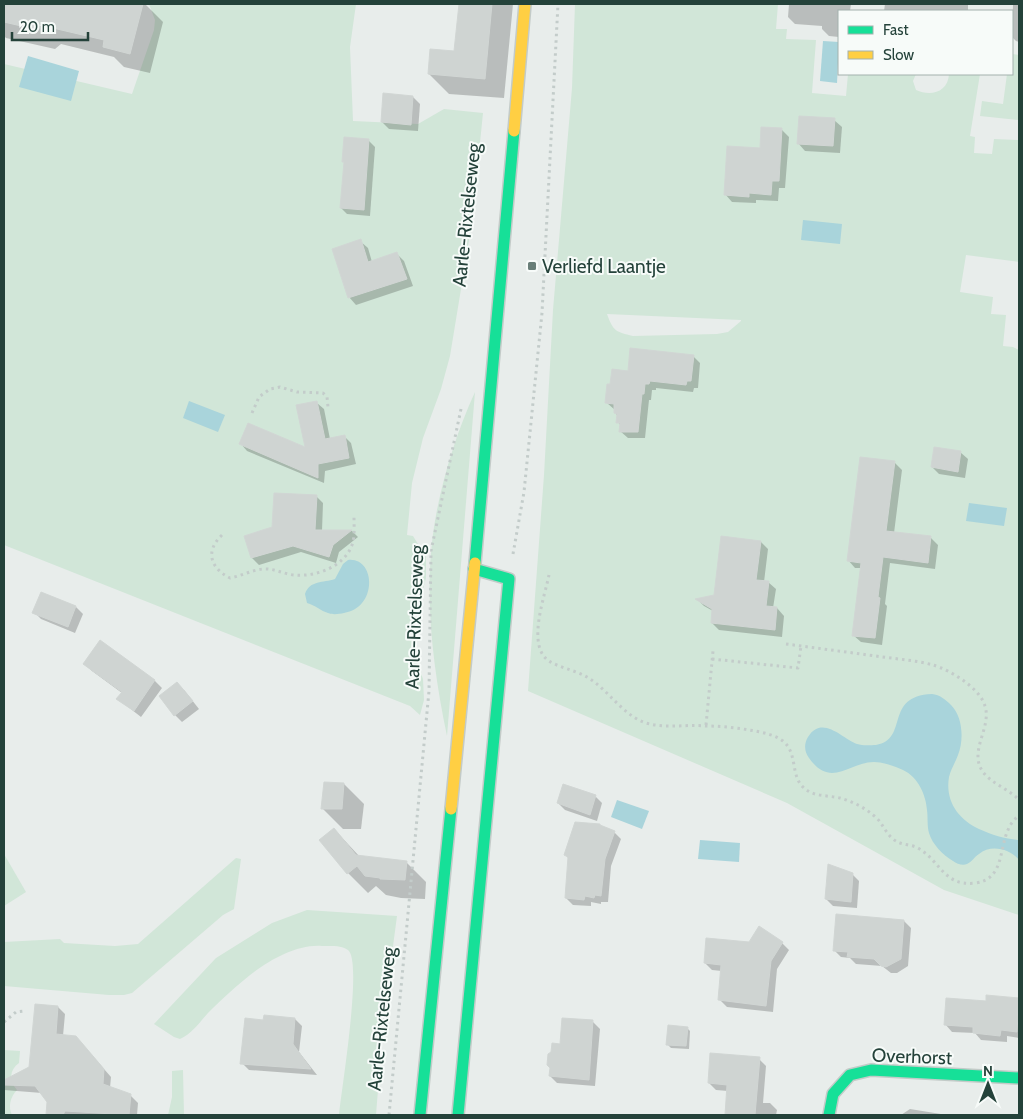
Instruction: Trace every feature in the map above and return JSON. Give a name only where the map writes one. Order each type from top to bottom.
[{"type":"street","points":[[420,1115],[503,264],[525,4]]},
{"type":"street","points":[[458,1115],[509,579],[474,569]]},
{"type":"street","name":"Overhorst","points":[[829,1115],[833,1094],[850,1075],[871,1070],[1019,1078]]},
{"type":"path","points":[[509,579],[524,492],[542,313],[558,4]]},
{"type":"path","points":[[252,414],[259,397],[275,387],[297,392],[323,393],[327,397],[328,407]]},
{"type":"path","name":"Aarle-Rixtelseweg","points":[[389,1115],[429,691],[431,551],[461,406]]},
{"type":"path","points":[[222,535],[216,541],[212,551],[214,564],[219,573],[230,578],[262,569],[271,569],[291,575],[311,574],[328,569],[346,555],[352,544],[354,518]]},
{"type":"path","points":[[549,575],[539,617],[539,644],[542,654],[549,661],[575,672],[598,685],[632,717],[660,726],[706,726],[772,735],[783,741],[791,752],[798,781],[803,787],[818,795],[848,800],[866,810],[881,822],[892,838],[899,843],[917,848],[927,855],[948,878],[955,881],[974,883],[990,878],[1003,853],[1008,829],[1019,815]]},
{"type":"path","points":[[786,644],[921,663],[944,670],[964,681],[980,695],[985,704],[987,714],[978,753],[978,763],[990,779],[1008,790],[1019,800]]},
{"type":"path","points":[[712,658],[798,668],[801,646]]},
{"type":"path","points":[[706,726],[713,651]]},
{"type":"path","points":[[4,1022],[16,1012],[25,1012]]},
{"type":"green space","points":[[149,4],[356,4],[350,47],[353,121],[418,124],[444,109],[483,113],[472,222],[450,356],[441,389],[423,438],[412,483],[407,535],[413,536],[426,557],[426,578],[411,633],[414,654],[423,679],[424,700],[420,715],[410,706],[4,545],[4,64],[132,94],[154,30],[155,20]]},
{"type":"green space","points":[[575,4],[778,4],[776,29],[787,29],[786,39],[816,40],[812,93],[846,96],[848,75],[916,75],[913,81],[916,90],[933,93],[946,85],[949,75],[980,75],[970,136],[975,137],[974,153],[992,154],[994,139],[1019,140],[1019,262],[966,255],[960,292],[993,297],[991,314],[1006,315],[1003,346],[1019,350],[1019,915],[944,890],[787,803],[528,691],[544,475],[553,310],[572,88]],"holes":[[[607,314],[741,321],[728,332],[717,334],[633,336],[616,330]]]},
{"type":"green space","points":[[1013,54],[1019,55],[1019,120],[980,116],[982,101],[1003,104],[1007,75],[1013,75]]},
{"type":"green space","points":[[475,392],[447,736],[433,652],[430,566],[437,510],[444,480],[458,435]]},
{"type":"green space","points":[[4,854],[26,892],[4,906]]},
{"type":"green space","points":[[236,858],[241,859],[234,909],[223,915],[132,993],[109,995],[4,986],[4,942],[60,939],[64,943],[115,946],[138,944]]},
{"type":"green space","points":[[307,910],[397,916],[384,1014],[376,1115],[339,1115],[350,1028],[353,977],[352,959],[348,950],[343,947],[312,946],[301,948],[270,961],[224,997],[194,1029],[180,1039],[154,1024],[216,958],[272,923]]},
{"type":"green space","points":[[4,1050],[20,1051],[19,1063],[13,1069],[11,1076],[17,1090],[10,1102],[12,1115],[4,1115]]},
{"type":"green space","points":[[183,1070],[184,1115],[168,1115],[172,1097],[172,1071]]},
{"type":"water","points":[[823,41],[838,42],[837,83],[820,81]]},
{"type":"water","points":[[28,56],[79,71],[71,101],[19,87]]},
{"type":"water","points":[[803,220],[842,224],[840,244],[801,240]]},
{"type":"water","points":[[189,401],[225,415],[218,432],[183,418]]},
{"type":"water","points":[[969,503],[1007,508],[1004,526],[966,521]]},
{"type":"water","points":[[348,560],[357,561],[364,566],[368,574],[368,593],[363,602],[355,609],[336,614],[330,614],[307,603],[305,594],[310,586],[335,579],[343,564]]},
{"type":"water","points":[[932,694],[938,695],[951,705],[960,722],[962,736],[960,749],[949,777],[948,786],[951,801],[959,814],[972,825],[989,833],[1019,840],[1019,860],[1006,851],[989,849],[977,855],[967,864],[956,863],[949,859],[935,845],[930,837],[923,793],[917,782],[908,773],[892,766],[874,762],[865,763],[840,772],[825,772],[817,767],[807,756],[805,748],[807,739],[814,730],[820,728],[832,730],[859,745],[876,745],[886,741],[892,735],[902,709],[907,702],[917,697]]},
{"type":"water","points":[[617,800],[649,811],[642,829],[611,817]]},
{"type":"water","points":[[700,840],[740,843],[739,862],[698,859]]},
{"type":"building","points":[[4,4],[143,4],[130,54],[103,47],[104,40],[40,25],[34,29],[4,22]]},
{"type":"building","points":[[459,4],[492,4],[485,79],[428,74],[430,49],[454,51]]},
{"type":"building","points":[[383,93],[413,96],[411,125],[381,122]]},
{"type":"building","points":[[799,116],[835,118],[833,146],[797,144]]},
{"type":"building","points":[[761,127],[782,128],[779,181],[772,181],[771,195],[749,193],[749,197],[724,195],[727,146],[760,148]]},
{"type":"building","points":[[344,137],[369,139],[364,210],[340,208]]},
{"type":"building","points":[[361,239],[368,262],[397,252],[407,279],[348,298],[332,249]]},
{"type":"building","points":[[630,348],[694,355],[691,381],[687,381],[686,385],[650,381],[649,384],[645,384],[644,394],[642,394],[638,432],[619,432],[620,423],[616,423],[617,414],[614,413],[614,404],[605,403],[607,384],[610,384],[612,369],[628,371]]},
{"type":"building","points":[[317,401],[325,439],[345,435],[349,458],[318,464],[318,478],[239,444],[248,423],[305,447],[296,405]]},
{"type":"building","points":[[934,447],[961,451],[958,472],[931,467]]},
{"type":"building","points":[[860,457],[895,461],[886,531],[931,536],[928,563],[883,557],[875,638],[852,636],[861,563],[847,561]]},
{"type":"building","points":[[274,493],[317,495],[315,530],[352,530],[333,545],[329,557],[293,546],[251,558],[244,536],[272,527]]},
{"type":"building","points":[[721,536],[761,541],[756,580],[769,581],[766,606],[777,607],[775,630],[711,623],[712,609],[695,599],[714,595]]},
{"type":"building","points":[[41,592],[76,606],[68,627],[32,613]]},
{"type":"building","points":[[100,640],[155,680],[134,711],[116,699],[122,692],[83,664]]},
{"type":"building","points":[[177,682],[193,701],[174,716],[159,696]]},
{"type":"building","points":[[324,782],[344,783],[342,809],[321,809]]},
{"type":"building","points":[[563,784],[596,795],[590,815],[557,803]]},
{"type":"building","points":[[575,822],[600,824],[615,831],[605,859],[601,896],[595,895],[594,898],[585,896],[584,900],[565,898],[568,857],[564,855]]},
{"type":"building","points":[[334,828],[356,855],[407,861],[405,880],[365,876],[357,866],[347,874],[319,840]]},
{"type":"building","points":[[828,864],[853,873],[851,902],[825,899]]},
{"type":"building","points":[[836,914],[904,920],[901,959],[886,967],[881,966],[874,959],[847,957],[848,952],[833,951]]},
{"type":"building","points":[[759,926],[783,942],[771,961],[766,1006],[718,1000],[721,965],[704,963],[706,938],[749,942]]},
{"type":"building","points":[[986,995],[1019,998],[1017,1032],[1001,1030],[1000,1036],[973,1033],[973,1027],[944,1025],[946,998],[986,1001]]},
{"type":"building","points":[[35,1004],[58,1006],[56,1034],[76,1036],[104,1069],[103,1084],[131,1094],[129,1115],[65,1111],[63,1115],[46,1115],[47,1102],[35,1086],[4,1085],[4,1080],[29,1067]]},
{"type":"building","points":[[264,1015],[295,1018],[293,1044],[311,1069],[240,1064],[245,1018],[263,1020]]},
{"type":"building","points":[[562,1018],[593,1020],[589,1080],[549,1076],[548,1054],[551,1052],[552,1043],[560,1044]]},
{"type":"building","points":[[668,1025],[688,1027],[686,1046],[666,1045]]},
{"type":"building","points":[[710,1053],[760,1057],[755,1115],[725,1115],[727,1085],[708,1083]]},
{"type":"traffic: fast","points":[[475,563],[514,131]]},
{"type":"traffic: fast","points":[[458,1115],[509,579],[474,569]]},
{"type":"traffic: fast","points":[[420,1115],[451,809]]},
{"type":"traffic: fast","points":[[829,1115],[833,1094],[850,1075],[871,1070],[1019,1078]]},
{"type":"traffic: slow","points":[[514,131],[525,4]]},
{"type":"traffic: slow","points":[[451,809],[475,563]]},
{"type":"place","name":"Verliefd Laantje","points":[[532,266]]}]
